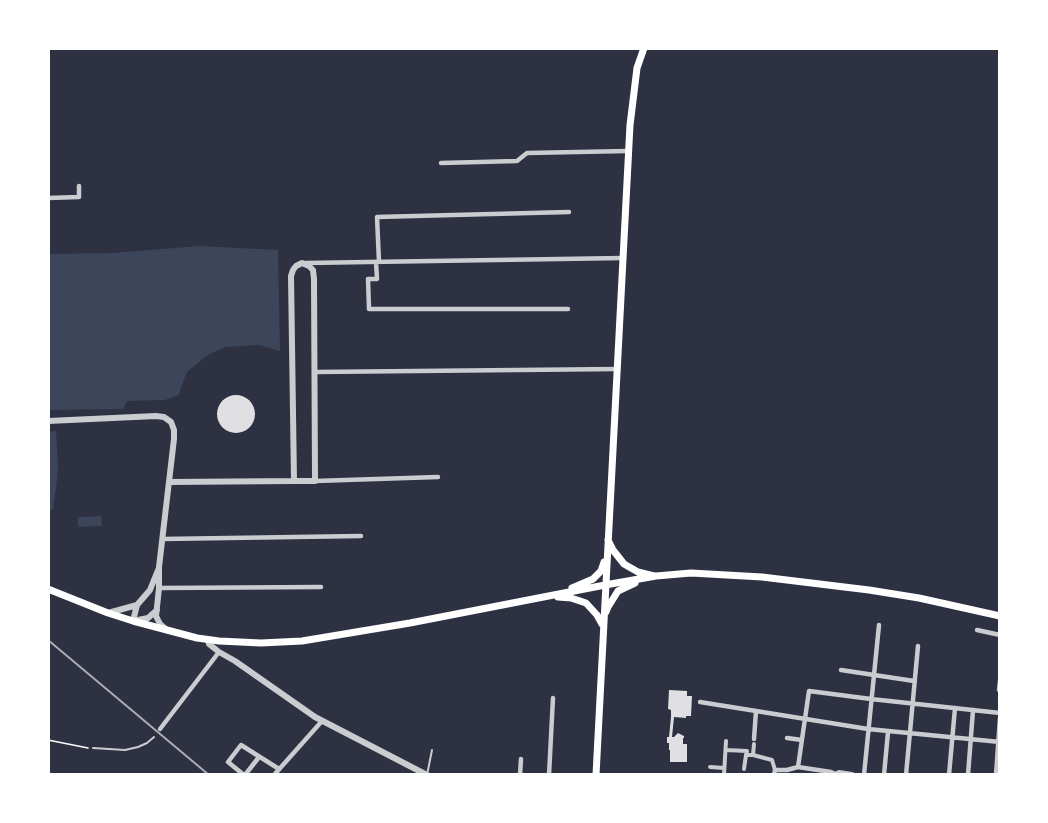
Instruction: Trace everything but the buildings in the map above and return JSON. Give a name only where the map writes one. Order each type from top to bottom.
[{"type":"main road","points":[[596,775],[628,150],[637,68],[644,48]]},
{"type":"main road","points":[[608,539],[624,564],[638,572],[656,576]]},
{"type":"main road","points":[[551,595],[593,579],[601,571],[608,539]]},
{"type":"main road","points":[[48,589],[108,613],[167,630],[208,640],[261,643],[302,640],[410,623],[605,585],[656,576],[691,573],[869,590],[1000,616]]},
{"type":"main road","points":[[603,626],[608,607],[618,591],[656,576]]},
{"type":"main road","points":[[551,595],[586,603],[603,626]]},
{"type":"street","points":[[441,164],[518,161],[527,153],[628,150]]},
{"type":"street","points":[[48,198],[79,197],[78,186]]},
{"type":"street","points":[[568,309],[369,309],[368,279],[377,279],[377,217],[569,212]]},
{"type":"street","points":[[294,481],[291,276],[296,266],[302,263],[623,258]]},
{"type":"street","points":[[302,263],[309,266],[314,274],[315,481]]},
{"type":"street","points":[[315,372],[618,369]]},
{"type":"street","points":[[48,421],[156,416],[164,417],[171,422],[174,430],[159,567],[157,610],[157,620],[167,630]]},
{"type":"street","points":[[169,482],[438,477]]},
{"type":"street","points":[[162,539],[361,536]]},
{"type":"street","points":[[157,610],[142,621],[133,621],[137,605],[150,590],[159,567]]},
{"type":"street","points":[[159,588],[321,587]]},
{"type":"street","points":[[108,613],[137,605]]},
{"type":"street","points":[[864,775],[879,625]]},
{"type":"street","points":[[977,630],[1000,635]]},
{"type":"street","points":[[208,640],[219,652],[236,661],[322,721],[412,772],[427,775]]},
{"type":"street","points":[[906,775],[918,646]]},
{"type":"street","points":[[160,729],[219,652]]},
{"type":"street","points":[[841,670],[915,681]]},
{"type":"street","points":[[999,690],[1000,681]]},
{"type":"street","points":[[798,767],[809,691],[1000,713]]},
{"type":"street","points":[[549,775],[553,698]]},
{"type":"street","points":[[700,702],[888,732],[999,742]]},
{"type":"street","points":[[949,775],[955,708]]},
{"type":"street","points":[[968,775],[974,710]]},
{"type":"street","points":[[753,755],[756,711]]},
{"type":"street","points":[[996,775],[1000,718]]},
{"type":"street","points":[[274,775],[322,721]]},
{"type":"street","points":[[884,775],[888,732]]},
{"type":"street","points":[[787,738],[802,740]]},
{"type":"street","points":[[724,775],[726,741]]},
{"type":"street","points":[[260,757],[245,775],[228,762],[241,745],[260,757],[279,770]]},
{"type":"street","points":[[726,750],[747,751],[744,769]]},
{"type":"street","points":[[746,755],[772,760],[775,773],[798,767],[831,772],[836,775],[852,775]]},
{"type":"street","points":[[520,775],[521,759]]},
{"type":"street","points":[[710,766],[724,768]]},
{"type":"lane","points":[[93,748],[125,750],[147,743],[154,737]]},
{"type":"lane","points":[[427,775],[432,750]]},
{"type":"path","points":[[48,740],[93,748]]},
{"type":"shaded area","points":[[199,246],[278,250],[280,351],[259,345],[226,347],[209,354],[187,372],[179,395],[165,400],[127,401],[123,409],[48,410],[48,254],[113,253]]},
{"type":"shaded area","points":[[56,431],[58,467],[56,488],[53,509],[48,513],[48,432]]},
{"type":"shaded area","points":[[101,516],[102,526],[78,527],[78,517]]},
{"type":"railway","points":[[48,640],[209,775]]}]
